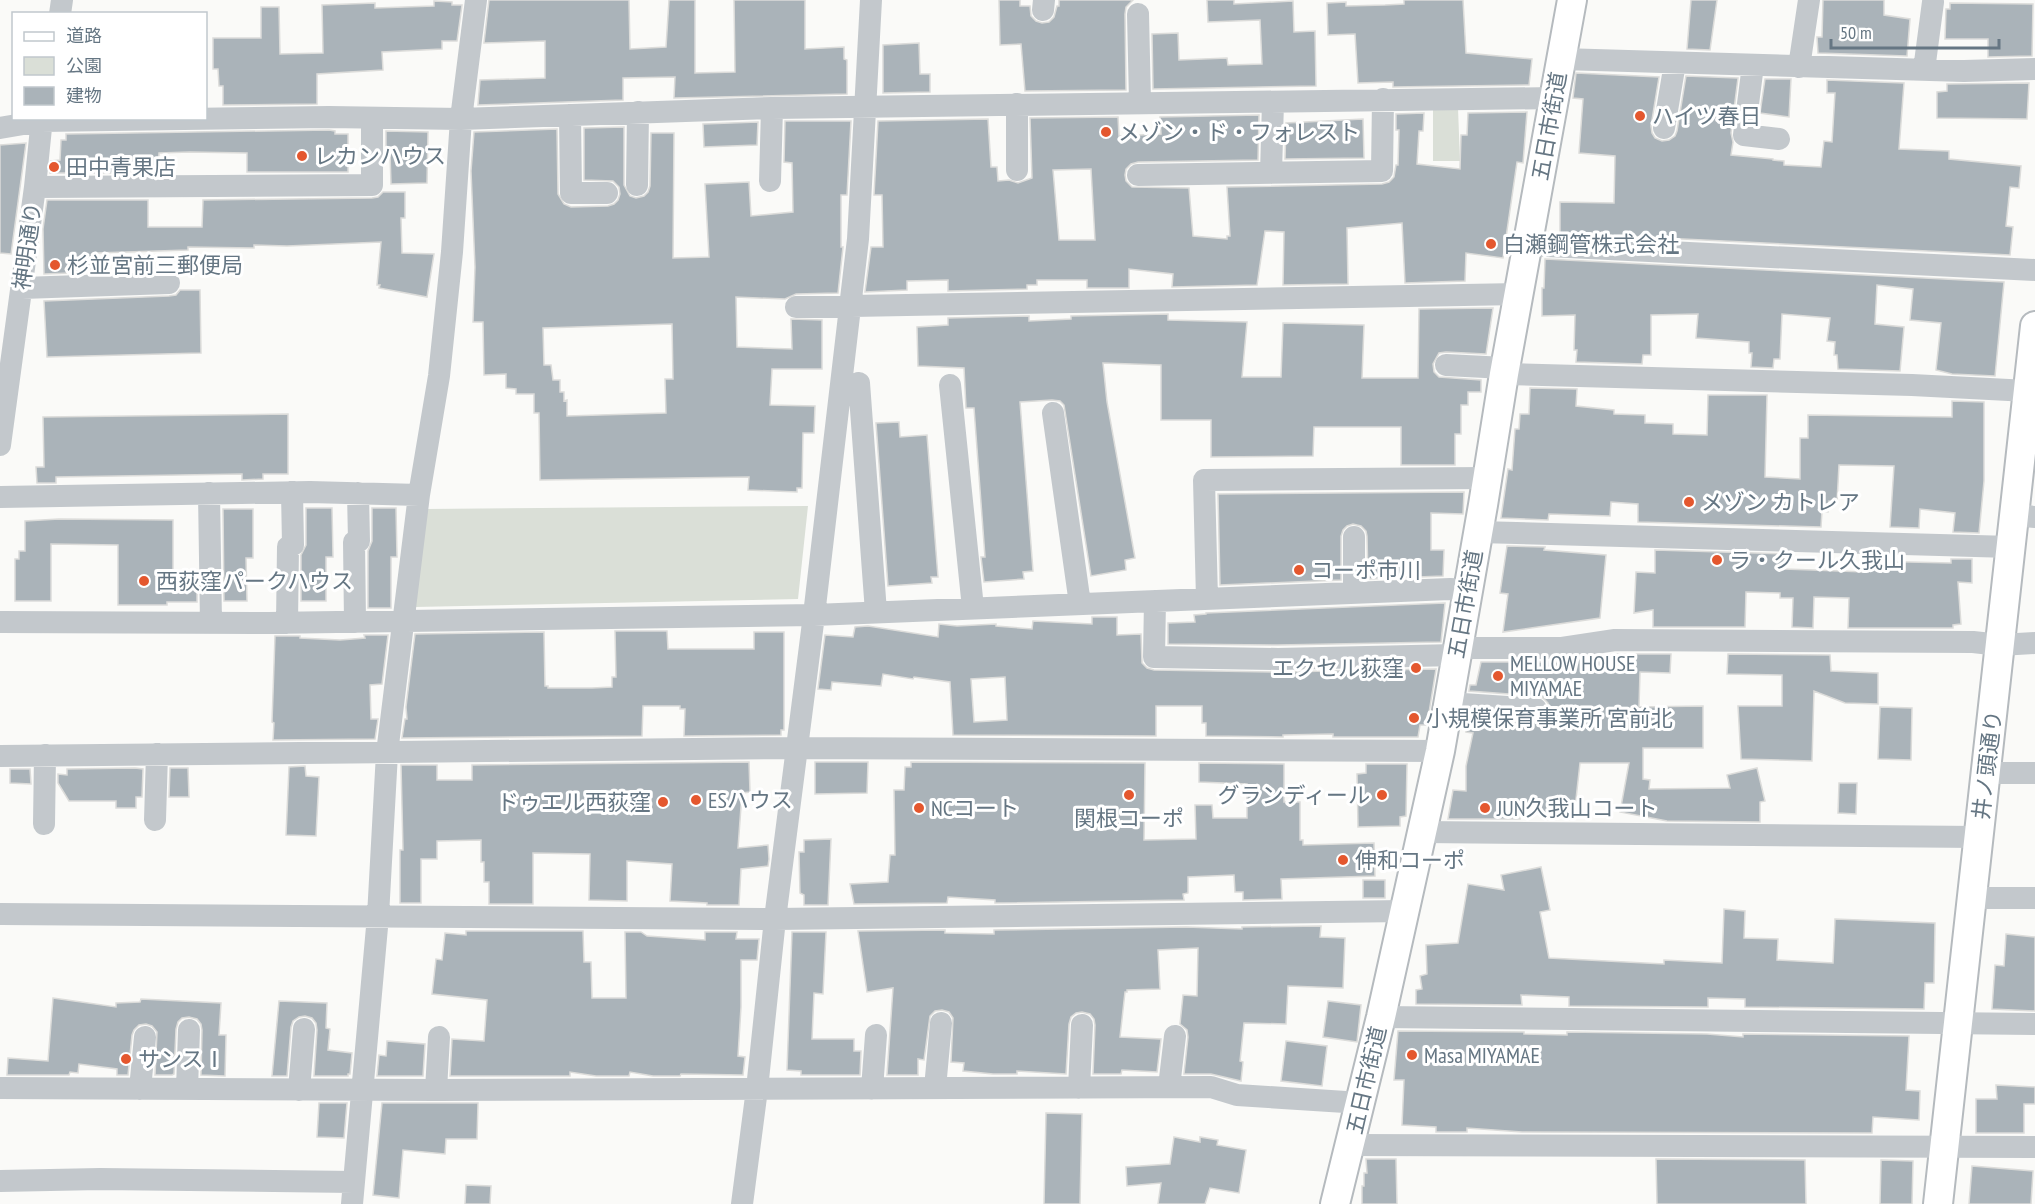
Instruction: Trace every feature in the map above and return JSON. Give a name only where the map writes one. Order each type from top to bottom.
[{"type":"main road","name":"五日市街道","points":[[1335,1204],[1381,1017],[1440,751],[1504,371],[1572,0]]},
{"type":"main road","name":"井ノ頭通り","points":[[1938,1204],[2010,547],[2025,516],[2028,391],[2035,326]]},
{"type":"street","points":[[352,1204],[378,916],[387,753],[419,495],[439,376],[452,252],[461,119],[476,0]]},
{"type":"street","points":[[742,1204],[858,239],[872,0]]},
{"type":"street","points":[[1799,67],[1809,0]]},
{"type":"street","points":[[1924,70],[1933,2]]},
{"type":"street","points":[[1138,14],[1140,102]]},
{"type":"street","points":[[1561,59],[1924,70],[2035,69]]},
{"type":"street","points":[[1664,128],[1674,63]]},
{"type":"street","points":[[1753,65],[1744,135],[1779,139]]},
{"type":"street","points":[[207,119],[461,119],[772,108],[1554,98]]},
{"type":"street","points":[[1138,175],[1382,171],[1383,99]]},
{"type":"street","points":[[1271,173],[1273,102]]},
{"type":"street","points":[[1017,104],[1017,170]]},
{"type":"street","points":[[770,181],[772,108]]},
{"type":"street","points":[[637,185],[638,112]]},
{"type":"street","points":[[570,115],[571,193],[608,193]]},
{"type":"street","points":[[35,187],[372,185],[372,118]]},
{"type":"street","points":[[0,128],[42,120]]},
{"type":"street","name":"神明通り","points":[[0,445],[42,120]]},
{"type":"street","points":[[1528,245],[2035,270]]},
{"type":"street","points":[[22,288],[169,283]]},
{"type":"street","points":[[796,307],[1519,294]]},
{"type":"street","points":[[1446,365],[1504,371],[2028,391]]},
{"type":"street","points":[[859,383],[876,612]]},
{"type":"street","points":[[950,385],[973,608]]},
{"type":"street","points":[[1053,413],[1080,604]]},
{"type":"street","points":[[1207,599],[1204,480],[1486,478]]},
{"type":"street","points":[[0,497],[292,492],[419,495]]},
{"type":"street","points":[[277,623],[288,547],[293,545],[292,492]]},
{"type":"street","points":[[208,493],[211,623]]},
{"type":"street","points":[[355,622],[354,542],[359,541],[358,493]]},
{"type":"street","points":[[1478,532],[2010,547]]},
{"type":"street","points":[[1354,537],[1354,593]]},
{"type":"street","points":[[0,622],[277,623],[814,615],[1467,590]]},
{"type":"street","points":[[1155,601],[1154,657],[1278,659],[1562,648],[1615,640],[1973,642],[2000,645],[2035,643]]},
{"type":"street","points":[[1448,703],[1536,709]]},
{"type":"street","points":[[0,756],[796,748],[1440,751]]},
{"type":"street","points":[[154,820],[157,754]]},
{"type":"street","points":[[44,824],[45,755]]},
{"type":"street","points":[[1986,773],[2035,773]]},
{"type":"street","points":[[1422,832],[1978,837]]},
{"type":"street","points":[[1972,898],[2035,898]]},
{"type":"street","points":[[0,914],[775,919],[1405,911]]},
{"type":"street","points":[[1381,1017],[2035,1024]]},
{"type":"street","points":[[935,1089],[940,1023]]},
{"type":"street","points":[[1078,1088],[1083,1025]]},
{"type":"street","points":[[299,1090],[304,1029]]},
{"type":"street","points":[[187,1089],[189,1030]]},
{"type":"street","points":[[872,1089],[876,1035]]},
{"type":"street","points":[[1169,1087],[1175,1036]]},
{"type":"street","points":[[140,1089],[146,1037]]},
{"type":"street","points":[[436,1090],[439,1037]]},
{"type":"street","points":[[0,1088],[436,1090],[1211,1087],[1237,1095],[1361,1103]]},
{"type":"street","points":[[1351,1145],[2035,1147]]},
{"type":"street","points":[[0,1181],[354,1182]]},
{"type":"green space","points":[[1458,108],[1460,161],[1433,161],[1433,109]]},
{"type":"green space","points":[[808,506],[798,599],[415,607],[426,509]]},
{"type":"building","points":[[489,0],[629,0],[630,49],[666,47],[669,0],[695,0],[695,73],[735,72],[734,0],[805,0],[805,49],[844,47],[844,59],[847,60],[847,94],[674,98],[675,77],[623,78],[623,100],[478,105],[480,80],[545,78],[545,41],[484,43]]},
{"type":"building","points":[[999,0],[1020,0],[1020,6],[1030,6],[1031,16],[1042,23],[1049,22],[1054,17],[1059,0],[1133,0],[1126,7],[1125,14],[1126,90],[1025,91],[1021,44],[1000,45]]},
{"type":"building","points":[[1207,0],[1234,0],[1234,4],[1293,1],[1294,32],[1315,31],[1316,86],[1153,89],[1152,34],[1178,33],[1179,60],[1227,58],[1228,65],[1262,64],[1260,20],[1208,22]]},
{"type":"building","points":[[1404,0],[1463,0],[1466,53],[1532,59],[1529,85],[1393,87],[1393,82],[1358,83],[1355,34],[1328,35],[1327,3],[1346,2],[1346,6],[1385,5],[1404,4]]},
{"type":"building","points":[[1691,0],[1717,0],[1710,50],[1687,49]]},
{"type":"building","points":[[1823,0],[1884,0],[1884,15],[1910,19],[1907,56],[1818,53],[1817,37],[1822,37]]},
{"type":"building","points":[[434,1],[462,5],[457,41],[442,41],[442,49],[382,52],[383,70],[317,74],[317,104],[223,105],[223,86],[219,86],[218,69],[213,69],[213,38],[261,38],[261,7],[279,7],[280,54],[323,53],[322,5],[375,3],[375,8],[434,6]]},
{"type":"building","points":[[1950,3],[2033,4],[2032,56],[1988,57],[1988,39],[1945,39],[1946,9],[1950,9]]},
{"type":"building","points":[[919,43],[920,74],[930,74],[930,92],[883,93],[883,45]]},
{"type":"building","points":[[1576,73],[1659,77],[1651,126],[1655,138],[1662,141],[1675,136],[1677,131],[1686,76],[1738,78],[1731,133],[1733,142],[1731,155],[1784,161],[1784,165],[1821,167],[1824,141],[1832,142],[1835,93],[1827,93],[1827,80],[1904,83],[1899,149],[1949,151],[1949,159],[2021,166],[2019,188],[2010,187],[2006,226],[2013,227],[2010,255],[1560,233],[1560,202],[1614,203],[1615,156],[1579,153],[1583,99],[1573,98]]},
{"type":"building","points":[[1765,79],[1791,79],[1789,117],[1760,113]]},
{"type":"building","points":[[2029,83],[2027,119],[1937,118],[1937,92],[1947,91],[1947,84]]},
{"type":"building","points":[[1527,112],[1523,163],[1517,162],[1503,258],[1466,253],[1465,281],[1405,283],[1402,223],[1347,228],[1348,284],[1283,285],[1284,232],[1265,231],[1257,285],[1172,287],[1173,274],[1129,269],[1129,288],[1087,288],[1087,280],[1037,280],[1037,285],[1027,285],[1027,289],[948,291],[948,280],[907,281],[907,290],[865,292],[871,247],[883,247],[882,195],[874,195],[878,121],[988,119],[991,167],[997,167],[998,181],[1009,180],[1018,183],[1032,178],[1030,118],[1118,117],[1119,136],[1161,134],[1160,117],[1259,115],[1258,160],[1138,162],[1126,169],[1126,181],[1132,187],[1189,188],[1193,236],[1227,239],[1227,236],[1230,236],[1227,187],[1389,182],[1394,177],[1396,165],[1398,165],[1399,130],[1396,130],[1396,114],[1424,113],[1423,131],[1419,131],[1417,164],[1460,169],[1461,135],[1467,135],[1468,113]],"holes":[[[1091,169],[1095,240],[1059,240],[1053,170]]]},
{"type":"building","points":[[1363,119],[1364,158],[1285,159],[1286,123]]},
{"type":"building","points":[[785,121],[851,121],[847,195],[841,195],[841,247],[843,247],[838,293],[796,294],[785,299],[736,297],[737,347],[792,349],[791,319],[822,320],[822,369],[772,369],[770,405],[815,406],[814,433],[803,433],[802,488],[797,488],[797,492],[748,490],[749,477],[540,480],[539,413],[534,413],[534,394],[516,394],[516,389],[506,388],[506,374],[484,375],[483,322],[473,322],[475,267],[471,171],[474,132],[557,129],[558,194],[564,204],[571,207],[608,206],[618,200],[620,194],[619,187],[613,181],[584,180],[584,128],[624,127],[624,185],[630,196],[636,198],[644,196],[650,186],[651,133],[674,133],[673,258],[709,257],[705,184],[749,182],[751,216],[793,212],[792,163],[784,162]],"holes":[[[672,324],[673,379],[665,379],[666,413],[567,416],[567,400],[564,401],[564,392],[560,392],[560,380],[553,380],[551,365],[544,365],[543,328]]]},
{"type":"building","points":[[758,122],[757,145],[704,147],[703,124]]},
{"type":"building","points":[[335,131],[335,134],[348,134],[348,172],[247,172],[247,153],[190,152],[159,153],[158,173],[50,173],[51,161],[60,160],[61,140],[66,140],[66,134]]},
{"type":"building","points":[[386,131],[428,132],[427,183],[391,184],[390,153],[386,153]]},
{"type":"building","points":[[26,143],[11,254],[0,253],[0,145]]},
{"type":"building","points":[[383,192],[405,192],[405,218],[401,218],[402,253],[434,254],[427,297],[379,288],[380,285],[377,285],[381,242],[254,245],[254,248],[188,247],[188,250],[96,253],[96,272],[44,274],[43,229],[47,200],[148,200],[148,227],[202,227],[203,200],[372,198],[378,197]]},
{"type":"building","points":[[1545,259],[2004,282],[1995,376],[1952,374],[1936,370],[1941,323],[1910,320],[1913,289],[1877,285],[1875,324],[1904,327],[1900,371],[1838,369],[1837,355],[1834,355],[1835,342],[1827,341],[1830,318],[1782,314],[1780,359],[1774,359],[1773,368],[1751,367],[1752,353],[1749,353],[1749,342],[1696,338],[1698,314],[1651,315],[1651,355],[1643,355],[1642,364],[1576,362],[1575,315],[1542,316]]},
{"type":"building","points":[[180,290],[200,290],[201,353],[47,357],[44,301],[169,296],[176,295]]},
{"type":"building","points":[[1493,308],[1486,354],[1439,353],[1433,364],[1434,372],[1439,377],[1481,380],[1481,392],[1468,392],[1468,405],[1461,405],[1461,434],[1455,434],[1455,465],[1401,465],[1401,427],[1314,427],[1313,456],[1211,457],[1211,420],[1161,420],[1161,365],[1103,363],[1107,402],[1135,558],[1125,560],[1126,570],[1091,576],[1064,405],[1060,401],[1052,400],[1020,402],[1033,571],[1023,572],[1024,579],[984,582],[981,557],[985,557],[974,408],[966,408],[964,368],[918,366],[917,327],[948,325],[948,318],[1029,316],[1029,321],[1071,319],[1071,316],[1168,314],[1168,320],[1247,322],[1242,377],[1281,377],[1283,323],[1364,325],[1362,378],[1418,378],[1419,309]]},
{"type":"building","points":[[1530,388],[1577,389],[1576,406],[1614,410],[1614,414],[1645,415],[1645,423],[1673,424],[1673,434],[1707,435],[1708,395],[1767,395],[1765,477],[1800,479],[1800,438],[1808,438],[1808,415],[1952,417],[1952,401],[1984,402],[1984,481],[1979,533],[1953,532],[1955,513],[1920,509],[1919,528],[1890,527],[1894,466],[1839,465],[1837,502],[1829,501],[1828,512],[1822,511],[1821,527],[1638,522],[1638,504],[1611,502],[1610,516],[1549,514],[1548,520],[1501,518],[1508,469],[1512,470],[1515,429],[1519,429],[1520,414],[1529,414]]},
{"type":"building","points":[[288,414],[288,474],[263,474],[263,479],[242,480],[242,474],[56,477],[56,483],[37,483],[36,467],[44,467],[43,417]]},
{"type":"building","points":[[899,422],[900,437],[927,435],[938,577],[931,577],[932,583],[888,586],[876,423]]},
{"type":"building","points":[[1464,492],[1463,514],[1431,513],[1431,550],[1444,550],[1443,576],[1368,579],[1366,531],[1361,526],[1353,524],[1343,530],[1341,536],[1341,580],[1220,585],[1218,494]]},
{"type":"building","points":[[306,508],[332,508],[333,557],[326,557],[326,601],[301,601],[301,555],[306,545]]},
{"type":"building","points":[[372,508],[396,508],[397,557],[391,557],[391,608],[368,608],[368,551],[372,541]]},
{"type":"building","points":[[223,509],[253,509],[253,558],[246,558],[247,601],[224,601]]},
{"type":"building","name":"西荻窪パークハウス","points":[[173,520],[173,584],[197,584],[197,602],[167,602],[167,605],[118,605],[118,545],[51,544],[51,601],[15,601],[15,559],[19,559],[19,551],[25,551],[25,521]]},
{"type":"building","points":[[1507,546],[1545,547],[1544,550],[1606,555],[1600,618],[1503,632],[1508,594],[1500,593]]},
{"type":"building","points":[[1655,550],[1785,554],[1784,569],[1865,572],[1866,561],[1951,563],[1951,559],[1972,559],[1972,583],[1958,582],[1961,624],[1953,625],[1953,628],[1848,628],[1849,598],[1814,597],[1813,628],[1792,627],[1793,598],[1780,598],[1780,593],[1746,592],[1745,627],[1653,627],[1653,610],[1634,613],[1636,572],[1655,573]]},
{"type":"building","points":[[1445,603],[1441,642],[1278,645],[1168,644],[1168,623],[1195,622],[1194,615],[1206,613]]},
{"type":"building","points":[[1092,617],[1117,617],[1117,635],[1141,634],[1142,663],[1154,670],[1278,672],[1436,669],[1427,725],[1420,725],[1418,737],[1333,737],[1333,734],[1283,735],[1283,737],[1206,736],[1206,723],[1202,723],[1202,706],[1156,706],[1156,736],[953,735],[950,682],[883,674],[881,686],[832,682],[831,690],[818,689],[825,635],[853,637],[855,627],[868,626],[938,637],[939,624],[957,626],[996,624],[996,626],[1032,629],[1033,621],[1092,624]],"holes":[[[1005,677],[1007,720],[974,722],[971,679]]]},
{"type":"building","points":[[615,631],[667,631],[668,649],[754,649],[754,632],[784,632],[784,730],[781,730],[781,735],[684,736],[685,709],[680,709],[680,706],[643,706],[642,736],[402,738],[405,719],[407,719],[406,707],[415,634],[544,632],[545,686],[548,688],[592,688],[612,687],[612,677],[616,677]]},
{"type":"building","points":[[364,635],[388,635],[382,684],[370,685],[371,719],[378,719],[375,739],[273,740],[275,636],[340,640],[365,638]]},
{"type":"building","points":[[1616,654],[1671,654],[1670,673],[1640,672],[1639,707],[1703,706],[1703,748],[1643,748],[1643,779],[1650,780],[1649,789],[1730,788],[1727,775],[1757,768],[1765,801],[1760,802],[1760,822],[1667,821],[1620,812],[1629,763],[1580,763],[1574,817],[1519,811],[1520,819],[1448,819],[1453,790],[1466,791],[1466,766],[1473,733],[1466,732],[1467,718],[1536,722],[1542,721],[1549,710],[1548,703],[1538,696],[1469,691],[1470,685],[1476,685],[1481,662],[1562,662]]},
{"type":"building","points":[[1728,654],[1830,655],[1831,671],[1878,673],[1878,704],[1845,703],[1814,691],[1812,761],[1741,759],[1738,706],[1782,706],[1782,675],[1727,674]]},
{"type":"building","points":[[1880,707],[1912,708],[1911,760],[1878,759]]},
{"type":"building","points":[[749,762],[750,792],[742,793],[738,848],[768,845],[769,859],[768,866],[741,869],[739,905],[707,905],[707,903],[670,901],[672,864],[627,861],[627,901],[589,900],[590,854],[533,853],[533,904],[489,904],[489,882],[484,882],[484,862],[481,862],[481,840],[437,841],[437,859],[421,859],[421,903],[400,903],[400,850],[403,850],[401,765],[437,765],[437,780],[472,780],[472,765]]},
{"type":"building","points":[[815,762],[868,762],[867,793],[815,794]]},
{"type":"building","points":[[911,762],[1145,763],[1144,840],[1196,839],[1195,805],[1212,805],[1213,818],[1247,818],[1247,784],[1199,782],[1199,763],[1284,764],[1284,802],[1300,802],[1300,840],[1303,840],[1303,845],[1374,843],[1375,876],[1281,879],[1282,899],[1243,900],[1243,892],[1235,892],[1234,875],[1188,877],[1188,893],[1183,894],[1184,900],[995,903],[995,900],[948,897],[947,903],[854,904],[850,884],[888,882],[890,855],[895,855],[894,790],[904,790],[905,767],[911,767]]},
{"type":"building","name":"グランディール","points":[[1366,764],[1407,764],[1406,816],[1400,817],[1400,826],[1358,827],[1357,774],[1366,773]]},
{"type":"building","points":[[305,766],[306,776],[319,777],[316,836],[286,835],[289,767]]},
{"type":"building","points":[[170,768],[188,768],[189,797],[169,797]]},
{"type":"building","points":[[10,769],[30,769],[31,784],[10,783]]},
{"type":"building","points":[[67,769],[143,769],[142,797],[136,797],[136,808],[116,808],[116,801],[69,801],[58,783],[58,774],[67,775]]},
{"type":"building","points":[[1839,783],[1857,783],[1856,814],[1838,813]]},
{"type":"building","points":[[831,839],[828,905],[804,905],[804,895],[800,893],[799,852],[804,852],[804,840]]},
{"type":"building","points":[[1541,867],[1550,910],[1540,912],[1549,958],[1664,964],[1664,960],[1722,963],[1724,909],[1745,911],[1744,938],[1778,939],[1777,960],[1833,963],[1835,919],[1935,923],[1934,983],[1925,983],[1924,1009],[1745,1007],[1745,999],[1708,998],[1708,1007],[1569,1006],[1569,997],[1521,995],[1522,1005],[1416,1004],[1416,990],[1422,989],[1420,976],[1427,974],[1426,945],[1458,943],[1468,884],[1504,890],[1501,875]]},
{"type":"building","points":[[1363,880],[1385,880],[1385,898],[1363,898]]},
{"type":"building","points":[[1321,926],[1320,937],[1345,938],[1343,988],[1288,986],[1286,1024],[1244,1023],[1240,1061],[1243,1062],[1241,1081],[1211,1074],[1184,1074],[1188,1037],[1187,1030],[1180,1024],[1183,995],[1197,996],[1198,948],[1158,950],[1160,989],[1127,990],[1125,992],[1120,1037],[1161,1039],[1157,1072],[1122,1070],[1121,1074],[1093,1074],[1094,1019],[1090,1014],[1082,1012],[1071,1017],[1069,1024],[1066,1074],[1017,1071],[1017,1074],[993,1074],[963,1071],[964,1063],[951,1062],[953,1018],[949,1012],[942,1010],[935,1011],[930,1016],[924,1060],[918,1059],[918,1075],[887,1075],[893,988],[867,992],[858,931],[945,930],[945,933],[994,934],[994,930],[1186,927],[1242,929],[1242,927]]},
{"type":"building","points":[[466,931],[583,931],[584,962],[591,962],[592,998],[626,998],[625,932],[705,940],[705,932],[737,932],[736,939],[759,939],[757,960],[741,960],[738,1056],[745,1057],[743,1075],[653,1076],[630,1072],[629,1076],[596,1076],[570,1072],[570,1076],[450,1076],[452,1039],[484,1041],[487,1000],[432,994],[436,959],[442,960],[445,933],[466,935]]},
{"type":"building","points":[[792,932],[826,932],[823,994],[814,993],[812,1039],[854,1039],[854,1051],[861,1051],[860,1075],[801,1075],[801,1071],[787,1070]]},
{"type":"building","points":[[2006,934],[2035,937],[2035,1011],[1992,1009],[1995,965],[2004,966]]},
{"type":"building","points":[[53,998],[116,1007],[116,1003],[140,1002],[141,999],[221,1003],[219,1035],[226,1035],[225,1076],[201,1075],[201,1024],[197,1019],[189,1017],[182,1018],[178,1022],[174,1074],[172,1075],[155,1075],[157,1032],[152,1026],[146,1024],[139,1025],[132,1035],[128,1075],[117,1075],[117,1069],[79,1064],[78,1073],[70,1072],[69,1075],[7,1075],[8,1058],[48,1061]]},
{"type":"building","points":[[279,1001],[327,1003],[326,1028],[330,1029],[328,1050],[352,1053],[348,1076],[314,1076],[316,1023],[312,1018],[305,1016],[293,1021],[291,1027],[287,1076],[272,1076]]},
{"type":"building","points":[[1328,1001],[1361,1005],[1357,1042],[1323,1037]]},
{"type":"building","points":[[1398,1031],[1524,1032],[1524,1034],[1567,1035],[1567,1032],[1707,1034],[1743,1037],[1743,1034],[1909,1036],[1906,1090],[1920,1091],[1919,1120],[1873,1117],[1872,1133],[1522,1132],[1467,1128],[1467,1132],[1436,1132],[1436,1127],[1402,1125],[1404,1080],[1394,1080]]},
{"type":"building","points":[[387,1041],[425,1044],[423,1076],[377,1076],[379,1055],[386,1056]]},
{"type":"building","points":[[1286,1041],[1327,1046],[1322,1086],[1281,1081]]},
{"type":"building","points":[[1996,1085],[2035,1087],[2035,1104],[2024,1104],[2024,1133],[1976,1133],[1976,1099],[1997,1099]]},
{"type":"building","points":[[319,1103],[347,1103],[344,1138],[317,1137]]},
{"type":"building","points":[[382,1103],[478,1103],[477,1139],[446,1139],[445,1154],[403,1150],[399,1198],[373,1195]]},
{"type":"building","points":[[1046,1113],[1082,1114],[1080,1204],[1044,1204]]},
{"type":"building","points":[[1174,1137],[1200,1142],[1200,1137],[1218,1140],[1217,1145],[1246,1150],[1239,1193],[1210,1188],[1205,1204],[1158,1204],[1161,1183],[1127,1186],[1126,1167],[1170,1164]]},
{"type":"building","points":[[1366,1159],[1396,1159],[1397,1204],[1362,1204],[1364,1173],[1367,1173]]},
{"type":"building","points":[[1656,1159],[1805,1160],[1806,1204],[1657,1204]]},
{"type":"building","points":[[1881,1160],[1913,1161],[1912,1204],[1880,1204]]},
{"type":"building","points":[[1972,1166],[2033,1171],[2031,1204],[1969,1204]]},
{"type":"building","points":[[466,1185],[491,1186],[490,1204],[465,1204]]},
{"type":"place","name":"ハイツ春日","points":[[1640,116]]},
{"type":"place","name":"メゾン・ド・フォレスト","points":[[1106,132]]},
{"type":"place","name":"レカンハウス","points":[[302,156]]},
{"type":"place","name":"田中青果店","points":[[54,167]]},
{"type":"place","name":"白瀬鋼管株式会社","points":[[1491,244]]},
{"type":"place","name":"杉並宮前三郵便局","points":[[55,265]]},
{"type":"place","name":"メゾン カトレア","points":[[1689,502]]},
{"type":"place","name":"ラ・クール久我山","points":[[1717,560]]},
{"type":"place","name":"コーポ市川","points":[[1299,570]]},
{"type":"place","name":"西荻窪パークハウス","points":[[144,581]]},
{"type":"place","name":"エクセル荻窪","points":[[1416,668]]},
{"type":"place","name":"MELLOW HOUSE MIYAMAE","points":[[1498,676]]},
{"type":"place","name":"小規模保育事業所 宮前北","points":[[1414,718]]},
{"type":"place","name":"関根コーポ","points":[[1129,795]]},
{"type":"place","name":"グランディール","points":[[1382,795]]},
{"type":"place","name":"ESハウス","points":[[696,800]]},
{"type":"place","name":"ドゥエル西荻窪","points":[[663,802]]},
{"type":"place","name":"NCコート","points":[[919,808]]},
{"type":"place","name":"JUN久我山コート","points":[[1485,808]]},
{"type":"place","name":"伸和コーポ","points":[[1343,860]]},
{"type":"place","name":"Masa MIYAMAE","points":[[1412,1055]]},
{"type":"place","name":"サンスⅠ","points":[[126,1059]]}]
